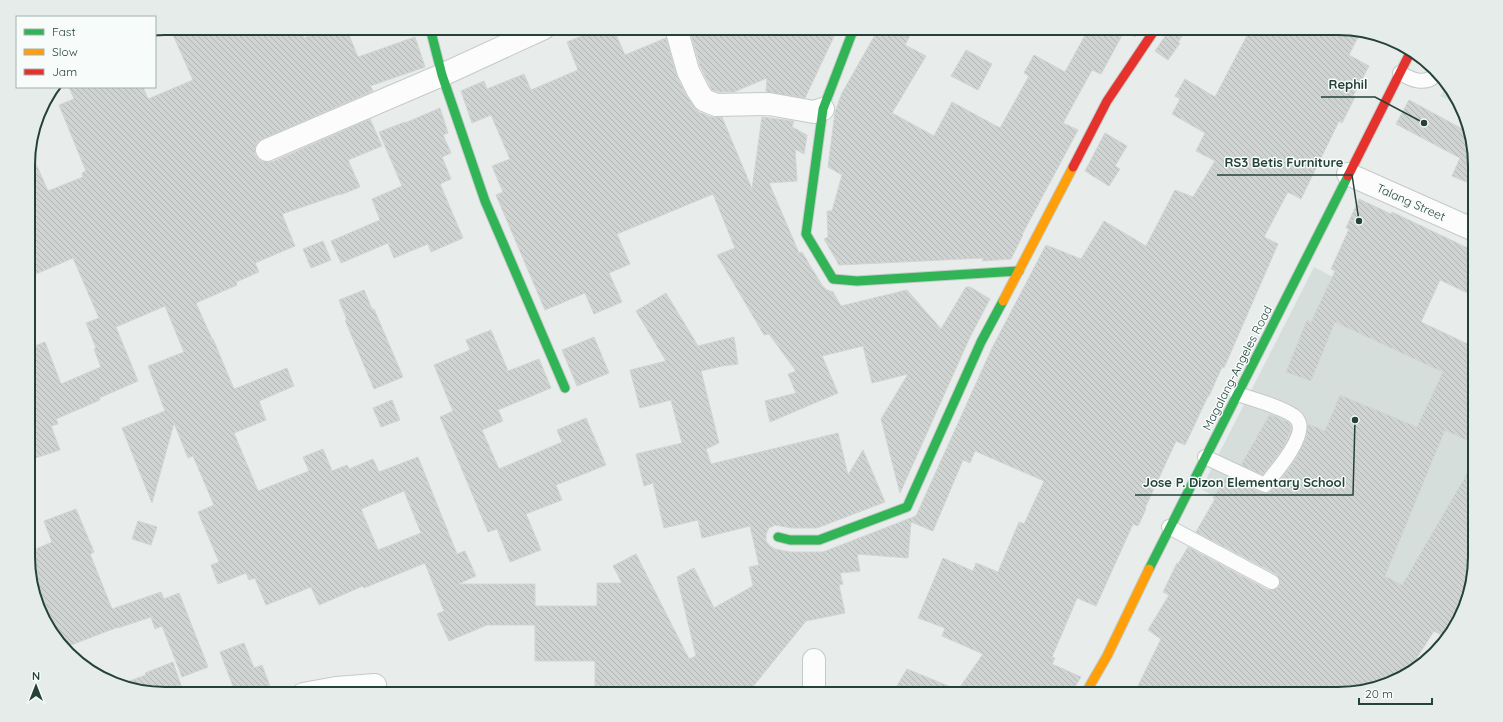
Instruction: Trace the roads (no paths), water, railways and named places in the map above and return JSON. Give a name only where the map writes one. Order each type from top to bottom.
[{"type":"street","points":[[432,35],[442,75],[485,201],[566,388]]},
{"type":"street","points":[[267,150],[442,75],[529,35]]},
{"type":"street","points":[[678,35],[688,71],[698,92],[704,100],[716,105],[769,104],[814,112],[823,109]]},
{"type":"street","points":[[851,35],[823,109],[806,234],[833,279],[857,281],[1019,271]]},
{"type":"street","points":[[778,537],[790,540],[819,540],[907,507],[981,342],[1107,101],[1151,35]]},
{"type":"street","name":"Magalang-Angeles Road","points":[[1089,687],[1107,656],[1169,527],[1238,394],[1409,56]]},
{"type":"street","name":"Talang Street","points":[[1348,174],[1468,227]]},
{"type":"street","points":[[814,660],[814,687]]},
{"type":"street","points":[[349,687],[375,685]]},
{"type":"lane","points":[[1400,73],[1414,80],[1425,81],[1433,76]]},
{"type":"lane","points":[[1205,457],[1265,485],[1279,468],[1298,437],[1300,428],[1297,419],[1289,412],[1238,394]]},
{"type":"lane","points":[[1169,527],[1272,582]]},
{"type":"place","name":"Rephil","points":[[1424,123]]},
{"type":"place","name":"RS3 Betis Furniture","points":[[1359,221]]},
{"type":"place","name":"Jose P. Dizon Elementary School","points":[[1355,420]]}]
